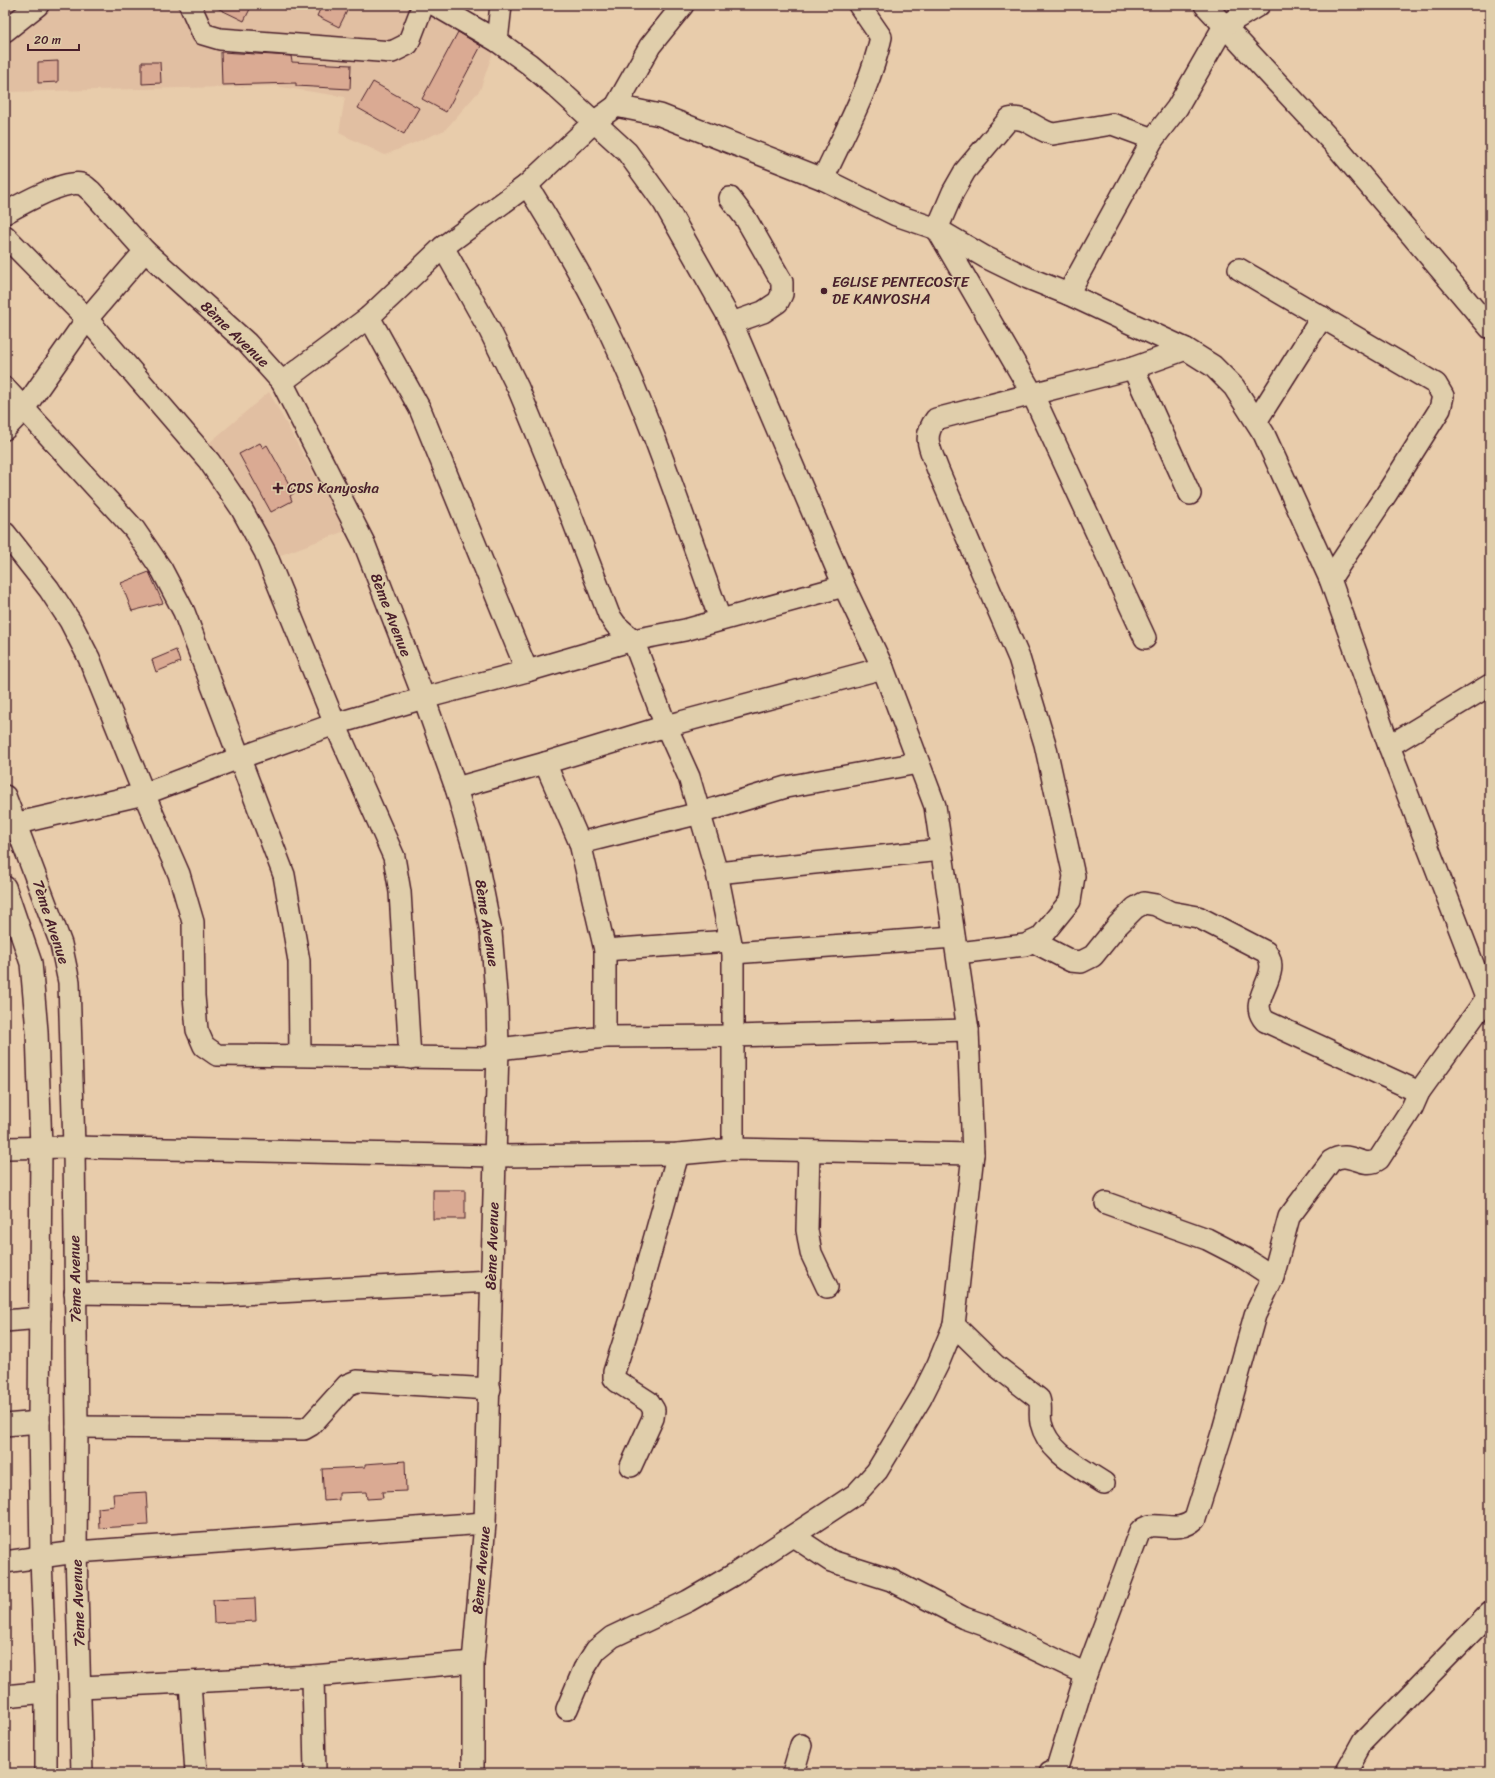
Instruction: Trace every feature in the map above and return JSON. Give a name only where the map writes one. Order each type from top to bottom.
[{"type":"street","points":[[5,31],[38,5]]},
{"type":"street","points":[[190,5],[203,34],[220,39],[392,52],[408,44],[423,5]]},
{"type":"street","points":[[435,5],[497,41],[556,86],[627,152],[664,203],[732,323],[844,586],[883,668],[918,763],[936,806],[941,850],[968,1030],[973,1154],[954,1325],[938,1364],[920,1398],[877,1471],[856,1494],[733,1575],[688,1601],[612,1637],[596,1650],[584,1669],[567,1709]]},
{"type":"street","points":[[497,41],[501,5]]},
{"type":"street","points":[[282,382],[369,317],[443,247],[527,185],[594,122],[616,106],[650,46],[683,5]]},
{"type":"street","points":[[823,179],[867,82],[878,53],[881,37],[859,5]]},
{"type":"street","points":[[1205,5],[1336,146],[1490,328]]},
{"type":"street","points":[[1068,294],[1153,140],[1178,108],[1224,26],[1259,5]]},
{"type":"street","points":[[616,106],[660,115],[823,179],[896,215],[937,229],[985,257],[1028,278],[1068,294],[1186,349],[1213,366],[1234,387],[1257,420],[1330,579],[1390,746],[1488,1003],[1419,1092],[1412,1108],[1379,1159],[1374,1163],[1366,1163],[1349,1156],[1338,1156],[1331,1161],[1289,1217],[1273,1277],[1255,1315],[1223,1430],[1195,1519],[1188,1525],[1177,1528],[1149,1525],[1143,1527],[1139,1533],[1086,1674],[1054,1772]]},
{"type":"street","points":[[937,229],[953,192],[965,171],[1009,119],[1014,118],[1023,120],[1053,134],[1112,124],[1153,140]]},
{"type":"street","name":"8ème Avenue","points":[[5,213],[40,195],[74,183],[83,184],[92,191],[145,250],[247,343],[282,382],[364,543],[424,698],[456,788],[476,857],[491,932],[497,1005],[498,1049],[486,1523],[473,1662],[474,1773]]},
{"type":"street","points":[[527,185],[570,254],[610,334],[652,433],[720,619]]},
{"type":"street","points":[[730,198],[746,219],[782,282],[782,294],[778,302],[763,312],[732,323]]},
{"type":"street","points":[[937,229],[1032,393],[1145,638]]},
{"type":"street","points":[[5,236],[87,319],[210,460],[265,552],[336,724],[394,857],[398,872],[406,977],[410,1058]]},
{"type":"street","points":[[443,247],[490,331],[518,388],[572,518],[609,614],[616,624],[632,640],[666,726],[689,776],[717,873],[731,947],[734,1036],[733,1149]]},
{"type":"street","points":[[5,429],[23,410],[87,319],[145,250]]},
{"type":"street","points":[[1239,269],[1436,384],[1443,396],[1436,415],[1330,579]]},
{"type":"street","points":[[369,317],[420,409],[527,671]]},
{"type":"street","points":[[1257,420],[1322,317]]},
{"type":"street","points":[[605,950],[731,947],[1025,945],[1040,938],[1070,901],[1074,876],[1045,744],[1019,658],[938,470],[927,438],[929,428],[936,419],[1133,368],[1186,349]]},
{"type":"street","points":[[1133,368],[1190,494]]},
{"type":"street","points":[[5,388],[23,410],[134,529],[162,570],[184,612],[284,875],[299,961],[300,1055]]},
{"type":"street","points":[[5,533],[49,589],[70,621],[89,658],[144,794],[179,874],[193,922],[194,996],[197,1030],[204,1046],[217,1055],[482,1058],[492,1056],[498,1049],[605,1037],[734,1036],[968,1030]]},
{"type":"street","points":[[11,825],[144,794],[239,758],[336,724],[424,698],[527,671],[632,640],[685,630],[720,619],[844,586]]},
{"type":"street","points":[[456,788],[545,763],[666,726],[883,668]]},
{"type":"street","points":[[1390,746],[1490,685]]},
{"type":"street","points":[[545,763],[580,843],[605,950],[605,1037]]},
{"type":"street","points":[[580,843],[700,813],[786,787],[918,763]]},
{"type":"street","name":"7ème Avenue","points":[[5,796],[11,825],[61,944],[69,982],[74,1147],[77,1427],[76,1552],[81,1687],[82,1773]]},
{"type":"street","points":[[717,873],[941,850]]},
{"type":"street","name":"7ème Avenue","points":[[5,887],[31,963],[37,1031],[41,1148],[39,1422],[41,1558],[46,1692],[46,1773]]},
{"type":"street","points":[[1034,942],[1071,961],[1082,962],[1093,956],[1118,925],[1135,908],[1144,903],[1156,905],[1170,912],[1198,917],[1266,952],[1271,959],[1272,966],[1259,1004],[1260,1015],[1265,1021],[1419,1092]]},
{"type":"street","points":[[5,1148],[74,1147],[495,1156],[678,1154],[733,1149],[973,1154]]},
{"type":"street","points":[[809,1151],[807,1230],[811,1253],[827,1287]]},
{"type":"street","points":[[631,1466],[653,1418],[654,1410],[649,1402],[618,1382],[614,1378],[614,1372],[638,1297],[678,1154]]},
{"type":"street","points":[[1106,1203],[1207,1239],[1244,1258],[1273,1277]]},
{"type":"street","points":[[75,1293],[221,1295],[491,1281]]},
{"type":"street","points":[[5,1321],[40,1318]]},
{"type":"street","points":[[954,1325],[995,1365],[1039,1399],[1042,1407],[1040,1415],[1041,1423],[1051,1445],[1060,1454],[1104,1484]]},
{"type":"street","points":[[77,1427],[304,1429],[311,1424],[347,1385],[357,1381],[490,1389]]},
{"type":"street","points":[[5,1425],[39,1422]]},
{"type":"street","points":[[5,1562],[76,1552],[486,1523]]},
{"type":"street","points":[[793,1536],[831,1561],[891,1580],[964,1618],[984,1625],[1086,1674]]},
{"type":"street","points":[[1346,1773],[1362,1744],[1490,1613]]},
{"type":"street","points":[[81,1687],[313,1676],[473,1662]]},
{"type":"street","points":[[313,1676],[315,1773]]},
{"type":"street","points":[[190,1682],[196,1773]]},
{"type":"street","points":[[5,1696],[46,1692]]},
{"type":"street","points":[[793,1773],[801,1745]]},
{"type":"shaded area","points":[[48,5],[434,5],[496,43],[480,90],[445,130],[385,155],[339,133],[345,97],[275,86],[5,92],[5,37]]},
{"type":"shaded area","name":"CDS Kanyosha","points":[[269,392],[345,531],[278,556],[208,444]]},
{"type":"building","points":[[211,5],[252,5],[244,21]]},
{"type":"building","points":[[322,5],[350,5],[339,27],[317,16]]},
{"type":"building","points":[[458,32],[481,46],[446,112],[422,99]]},
{"type":"building","points":[[221,52],[291,56],[292,62],[351,65],[350,89],[296,86],[296,83],[222,85]]},
{"type":"building","points":[[58,61],[58,82],[38,83],[38,62]]},
{"type":"building","points":[[142,62],[160,62],[161,83],[142,84]]},
{"type":"building","points":[[373,82],[419,108],[404,134],[358,108]]},
{"type":"building","points":[[260,443],[263,448],[267,445],[294,493],[290,496],[292,501],[271,512],[239,454]]},
{"type":"building","points":[[149,572],[163,603],[132,611],[121,583]]},
{"type":"building","points":[[176,650],[180,662],[156,672],[152,660]]},
{"type":"building","points":[[433,1190],[465,1190],[465,1219],[433,1219]]},
{"type":"building","points":[[405,1461],[406,1491],[382,1492],[383,1498],[367,1499],[366,1492],[339,1493],[339,1500],[324,1501],[322,1469],[365,1467],[365,1464]]},
{"type":"building","points":[[146,1492],[148,1525],[99,1528],[98,1508],[114,1506],[113,1494]]},
{"type":"building","points":[[255,1598],[256,1621],[214,1623],[213,1600]]},
{"type":"place","name":"EGLISE PENTECOSTE DE KANYOSHA","points":[[824,291]]},
{"type":"place","name":"CDS Kanyosha","points":[[278,488]]}]
